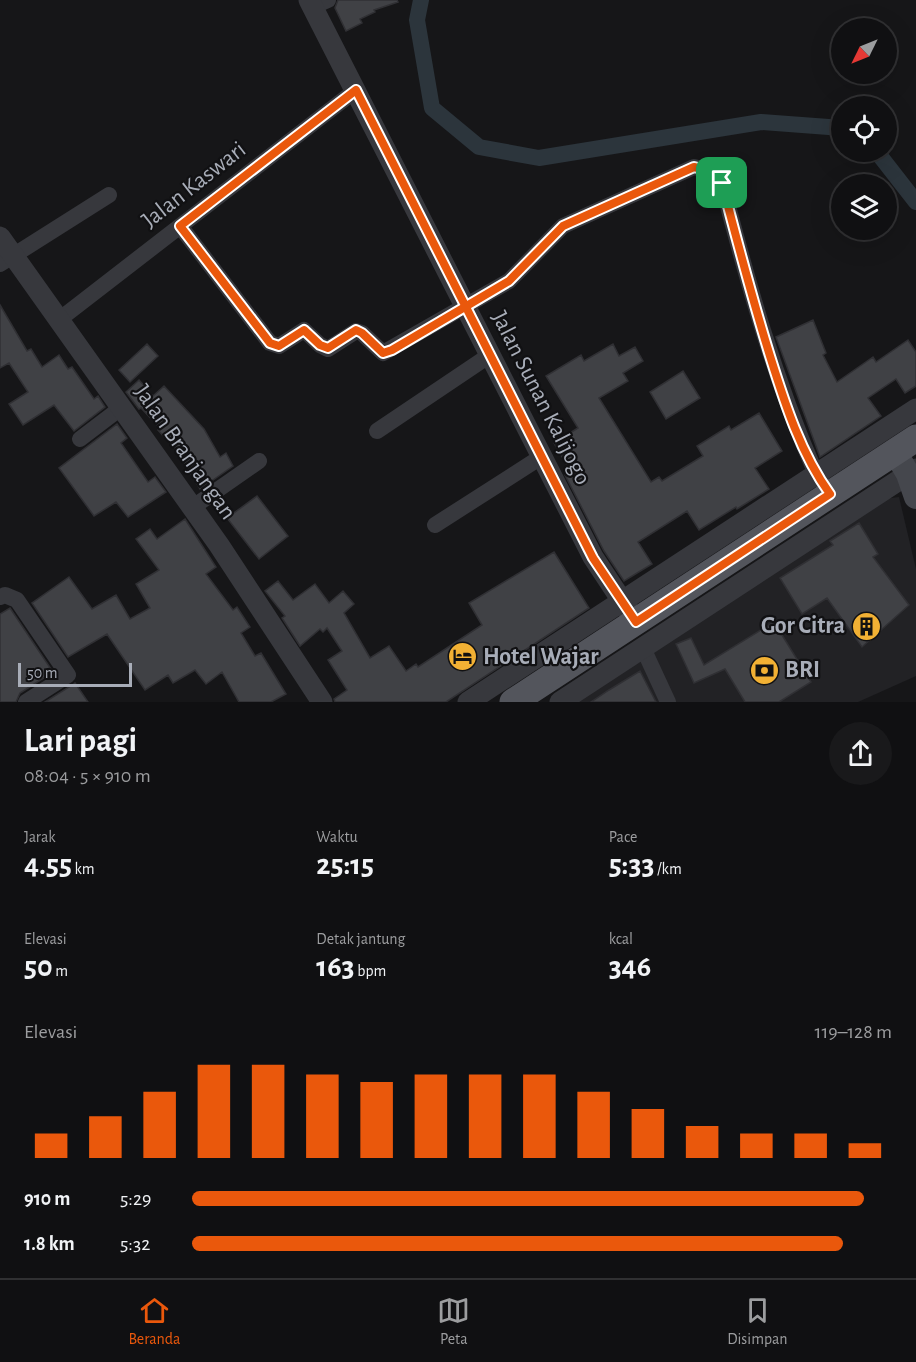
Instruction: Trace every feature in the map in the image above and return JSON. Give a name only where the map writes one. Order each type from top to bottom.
[{"type":"main road","points":[[514,702],[634,624],[823,484],[909,458],[916,497]]},
{"type":"street","name":"Jalan Sunan Kalijogo","points":[[316,2],[356,90],[541,458],[593,558],[634,624]]},
{"type":"street","name":"Jalan Kaswari","points":[[60,319],[356,90]]},
{"type":"street","points":[[180,226],[275,346],[279,346],[304,330],[320,345],[328,348],[356,330],[383,353],[509,281],[563,226],[694,167],[710,171],[722,183],[749,288],[787,408],[823,484],[916,409]]},
{"type":"street","points":[[7,261],[109,195]]},
{"type":"street","name":"Jalan Branjangan","points":[[0,237],[7,261],[60,319],[193,507],[322,702]]},
{"type":"street","points":[[377,431],[490,355]]},
{"type":"street","points":[[80,439],[122,407]]},
{"type":"street","points":[[435,525],[541,458]]},
{"type":"street","points":[[468,702],[634,624],[909,458]]},
{"type":"street","points":[[193,507],[259,461]]},
{"type":"street","points":[[0,597],[5,595],[17,600],[68,675],[26,702]]},
{"type":"street","points":[[560,702],[634,624]]},
{"type":"street","points":[[634,624],[668,702]]},
{"type":"shaded area","points":[[899,497],[916,569],[916,676],[858,702],[576,702],[884,499]]},
{"type":"building","points":[[338,0],[397,0],[398,2],[374,10],[375,12],[360,19],[362,23],[346,31],[335,8]]},
{"type":"building","points":[[0,305],[27,351],[31,349],[42,367],[59,355],[68,369],[72,367],[94,399],[98,396],[105,407],[74,431],[54,405],[23,425],[9,404],[28,392],[9,363],[0,368]]},
{"type":"building","points":[[813,320],[826,353],[823,355],[837,382],[873,357],[876,362],[908,340],[916,352],[916,386],[905,393],[896,379],[868,398],[881,416],[820,457],[776,337]]},
{"type":"building","points":[[147,344],[158,356],[130,382],[119,370]]},
{"type":"building","points":[[613,344],[619,356],[635,347],[643,361],[623,373],[628,381],[599,398],[651,482],[659,477],[662,481],[703,456],[697,446],[729,426],[731,430],[759,413],[782,451],[755,468],[769,489],[699,530],[687,511],[638,542],[652,564],[624,581],[604,551],[565,475],[571,472],[554,443],[578,428],[546,376],[581,355],[584,361]]},
{"type":"building","points":[[683,371],[700,398],[666,419],[650,392]]},
{"type":"building","points":[[139,380],[153,396],[164,386],[204,429],[220,457],[226,453],[233,466],[200,489],[168,436],[166,439],[158,430],[160,428],[141,408],[139,409],[126,392]]},
{"type":"building","points":[[117,424],[127,438],[121,443],[148,482],[155,477],[166,492],[128,517],[116,502],[94,516],[59,468]]},
{"type":"building","points":[[257,496],[288,536],[259,559],[227,518]]},
{"type":"building","points":[[185,519],[216,567],[206,574],[233,610],[237,607],[250,627],[241,633],[255,656],[261,653],[286,694],[271,702],[239,702],[222,672],[206,684],[195,670],[173,683],[168,675],[145,690],[107,634],[68,657],[32,603],[69,577],[92,609],[116,595],[130,619],[150,608],[136,584],[159,570],[136,539],[150,529],[157,539]]},
{"type":"building","points":[[859,523],[878,554],[873,557],[909,605],[862,647],[827,598],[802,614],[780,578],[833,545],[830,541]]},
{"type":"building","points":[[554,552],[589,608],[446,702],[335,702],[334,699],[347,690],[328,660],[342,651],[327,628],[323,632],[320,629],[300,646],[282,618],[285,616],[265,591],[278,581],[293,600],[315,584],[329,603],[343,591],[354,604],[344,613],[370,658],[389,646],[406,671],[416,664],[418,667],[482,625],[469,603]]},
{"type":"building","points":[[10,608],[53,672],[20,693],[16,702],[0,702],[0,614]]},
{"type":"building","name":"BRI","points":[[774,622],[811,682],[779,702],[745,702],[725,669],[694,683],[676,644],[691,638],[704,665]]},
{"type":"building","points":[[640,671],[656,702],[591,702],[609,690]]},
{"type":"building","points":[[74,684],[88,702],[45,702]]},
{"type":"waterway","points":[[421,0],[417,20],[432,108],[479,147],[539,158],[761,122],[831,127]]},
{"type":"waterway","points":[[885,162],[916,202]]},
{"type":"place","name":"Gor Citra","points":[[866,626]]},
{"type":"place","name":"Hotel Wajar","points":[[462,657]]},
{"type":"place","name":"BRI","points":[[764,670]]},
{"type":"route","points":[[722,183],[710,171],[694,167],[563,226],[509,281],[466,306],[392,350],[383,353],[379,352],[362,333],[356,330],[328,348],[320,345],[308,331],[304,330],[279,346],[270,343],[180,226],[356,90],[466,306],[541,458],[593,558],[636,622],[830,494],[816,474],[787,408],[749,288],[722,183]]}]
